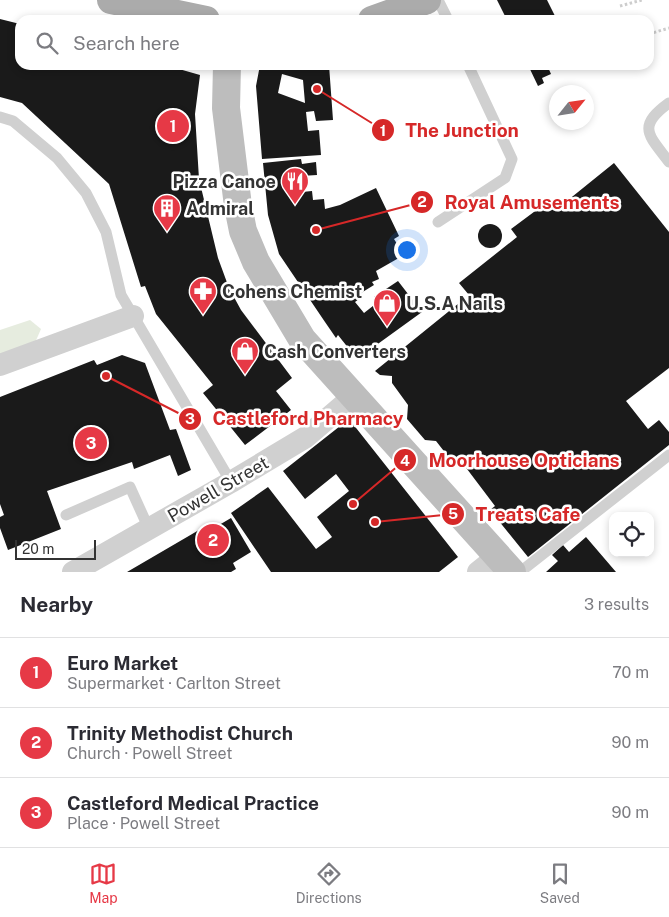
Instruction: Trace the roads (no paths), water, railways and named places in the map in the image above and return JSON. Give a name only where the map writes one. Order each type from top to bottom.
[{"type":"main road","points":[[112,0],[182,15]]},
{"type":"main road","points":[[386,15],[427,0]]},
{"type":"street","points":[[227,70],[226,108],[238,206],[243,231],[256,262],[302,339],[355,395],[496,567]]},
{"type":"street","points":[[0,365],[133,316]]},
{"type":"street","name":"Powell Street","points":[[73,572],[306,437],[355,395]]},
{"type":"lane","points":[[438,0],[446,15]]},
{"type":"lane","points":[[438,222],[505,178],[512,159],[470,70]]},
{"type":"lane","points":[[669,103],[655,113],[649,124],[649,136],[669,162]]},
{"type":"lane","points":[[0,117],[13,121],[57,158],[86,193],[106,232],[121,295],[231,482]]},
{"type":"lane","points":[[520,572],[669,456]]},
{"type":"lane","points":[[66,515],[130,487],[149,529]]},
{"type":"place","name":"The Junction","points":[[317,89]]},
{"type":"place","name":"Euro Market","points":[[173,126]]},
{"type":"place","name":"Pizza Canoe","points":[[295,205]]},
{"type":"place","name":"Royal Amusements","points":[[316,230]]},
{"type":"place","name":"Admiral","points":[[167,232]]},
{"type":"place","name":"Cohens Chemist","points":[[203,315]]},
{"type":"place","name":"U.S.A Nails","points":[[387,327]]},
{"type":"place","name":"Cash Converters","points":[[245,375]]},
{"type":"place","name":"Castleford Pharmacy","points":[[106,376]]},
{"type":"place","name":"Castleford Medical Practice","points":[[91,443]]},
{"type":"place","name":"Moorhouse Opticians","points":[[353,504]]},
{"type":"place","name":"Treats Cafe","points":[[375,522]]},
{"type":"place","name":"Trinity Methodist Church","points":[[213,540]]}]
